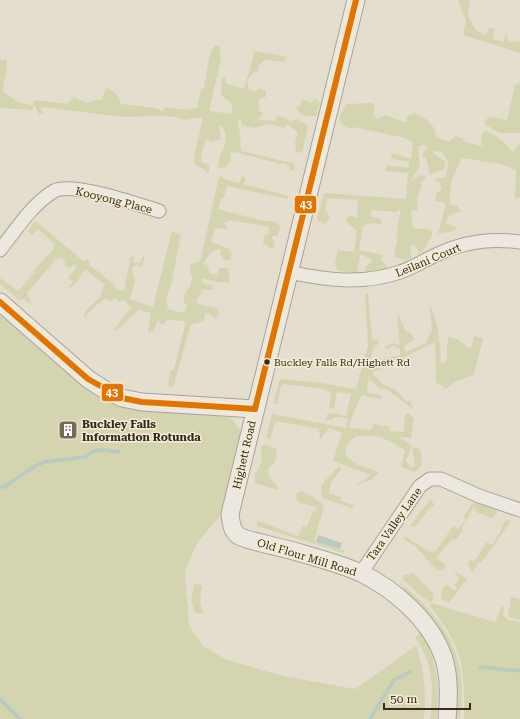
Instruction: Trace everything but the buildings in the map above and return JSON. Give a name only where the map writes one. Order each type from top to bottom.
[{"type":"street","name":"Highett Road","points":[[239,536],[232,528],[230,514],[254,409],[356,0]]},
{"type":"street","name":"Kooyong Place","points":[[0,250],[34,207],[43,199],[61,188],[80,190],[159,211]]},
{"type":"street","name":"Leilani Court","points":[[288,272],[326,280],[356,281],[399,273],[437,254],[466,244],[494,240],[520,242]]},
{"type":"street","points":[[0,302],[88,379],[105,390],[122,398],[142,402],[254,409]]},
{"type":"street","name":"Tara Valley Lane","points":[[361,573],[418,489],[430,479],[443,479],[479,496],[520,510]]},
{"type":"street","name":"Old Flour Mill Road","points":[[239,536],[297,552],[361,573],[396,595],[409,606],[435,641],[443,655],[447,675],[447,719]]},
{"type":"green space","points":[[458,0],[470,0],[468,16],[476,30],[485,36],[489,28],[494,29],[493,39],[503,42],[506,35],[509,42],[520,41],[520,53],[463,35],[466,21]]},
{"type":"green space","points":[[215,45],[219,45],[221,59],[209,111],[232,114],[232,104],[221,95],[222,79],[226,75],[225,83],[244,89],[255,51],[287,57],[283,62],[265,60],[258,66],[258,72],[255,71],[249,77],[248,87],[249,90],[255,91],[260,88],[266,91],[266,97],[259,99],[259,111],[263,113],[258,120],[274,121],[277,116],[288,119],[289,122],[297,119],[308,126],[302,153],[296,152],[295,142],[298,132],[287,124],[284,128],[268,124],[254,128],[242,125],[241,119],[238,119],[238,123],[241,151],[292,163],[295,166],[293,171],[290,170],[290,166],[284,163],[280,164],[235,152],[230,153],[231,160],[226,167],[218,168],[226,139],[223,127],[219,126],[221,139],[211,142],[206,139],[201,155],[202,162],[209,165],[209,172],[206,173],[205,170],[194,164],[194,157],[203,117],[184,120],[176,117],[163,116],[123,117],[41,107],[43,114],[39,114],[33,103],[36,100],[67,104],[74,97],[86,103],[102,99],[106,87],[116,93],[121,104],[155,108],[162,111],[166,107],[186,110],[197,108],[201,89],[204,88],[210,54]]},
{"type":"green space","points":[[6,59],[7,68],[3,92],[18,102],[34,106],[32,110],[0,108],[0,60]]},
{"type":"green space","points":[[520,83],[520,133],[499,133],[485,124],[485,120],[490,117],[507,120],[515,85]]},
{"type":"green space","points":[[302,99],[310,103],[315,99],[320,103],[316,116],[306,116],[298,112],[297,106],[300,106]]},
{"type":"green space","points":[[372,103],[375,106],[373,113],[377,119],[386,115],[406,123],[407,116],[414,113],[432,125],[436,137],[449,142],[455,136],[463,139],[463,141],[482,146],[481,135],[486,131],[499,138],[513,152],[520,142],[520,197],[515,199],[516,170],[501,164],[462,158],[452,179],[449,204],[457,206],[461,212],[451,215],[446,224],[457,227],[454,231],[438,234],[446,203],[435,201],[436,193],[442,190],[439,182],[435,181],[437,178],[444,178],[447,172],[448,161],[442,152],[434,151],[434,154],[446,162],[444,169],[430,175],[426,158],[422,156],[427,146],[422,145],[418,147],[419,165],[412,181],[420,175],[425,176],[426,179],[418,183],[422,184],[417,199],[418,211],[411,210],[413,228],[431,230],[432,235],[424,250],[419,253],[414,244],[410,248],[412,258],[405,260],[394,257],[401,208],[397,212],[371,210],[371,216],[381,219],[381,224],[370,223],[363,226],[359,250],[383,255],[381,260],[386,265],[386,269],[365,274],[365,268],[373,260],[360,254],[357,273],[338,271],[335,263],[338,250],[354,252],[357,230],[349,225],[346,220],[349,215],[357,218],[358,200],[328,198],[326,212],[330,216],[325,224],[317,218],[324,193],[406,199],[408,173],[386,171],[387,165],[409,168],[409,162],[390,158],[393,153],[411,159],[413,143],[405,138],[353,127],[351,129],[342,124],[340,121],[339,118],[341,112],[347,104]]},
{"type":"green space","points":[[221,176],[224,179],[239,183],[242,177],[244,177],[246,180],[243,184],[288,196],[288,199],[227,186],[224,197],[221,198],[218,209],[260,220],[277,222],[281,228],[277,236],[272,236],[275,247],[271,249],[263,243],[265,234],[268,235],[269,227],[230,220],[225,223],[227,229],[215,228],[211,242],[230,249],[232,254],[230,260],[224,260],[221,256],[220,249],[208,256],[203,264],[207,265],[210,274],[217,274],[220,268],[228,268],[230,280],[229,283],[217,282],[203,278],[202,282],[212,285],[214,289],[203,289],[196,301],[198,304],[217,308],[219,313],[216,319],[210,314],[205,313],[204,320],[191,324],[173,387],[170,387],[168,384],[170,372],[174,369],[186,321],[167,320],[164,324],[161,324],[158,320],[153,332],[148,333],[151,313],[139,310],[116,331],[114,330],[131,307],[124,300],[120,302],[115,298],[111,302],[107,299],[103,300],[84,318],[85,312],[101,296],[101,292],[105,285],[85,269],[76,283],[65,291],[73,282],[68,278],[77,267],[74,264],[70,268],[64,265],[66,260],[58,257],[27,293],[32,305],[23,299],[19,300],[0,284],[0,278],[18,291],[35,272],[33,271],[53,250],[55,244],[38,229],[32,235],[28,231],[34,223],[37,222],[83,261],[87,259],[90,261],[89,265],[105,277],[118,290],[124,291],[131,256],[134,257],[133,262],[140,263],[143,256],[145,257],[142,267],[135,265],[132,269],[135,281],[130,299],[153,307],[172,231],[181,235],[171,285],[166,299],[168,309],[182,313],[185,311],[187,306],[183,301],[186,291],[191,287],[190,285],[193,278],[190,274],[190,264],[200,262],[219,177]]},
{"type":"green space","points":[[368,293],[372,339],[378,340],[379,344],[374,347],[367,368],[377,362],[382,362],[382,359],[400,355],[400,349],[394,346],[385,349],[385,346],[393,343],[400,345],[397,319],[399,315],[405,330],[411,334],[415,340],[403,346],[406,352],[426,343],[432,330],[429,304],[437,325],[441,363],[446,363],[448,337],[457,339],[471,349],[474,336],[483,338],[474,375],[456,381],[446,389],[436,382],[435,342],[372,373],[383,384],[395,389],[406,401],[410,401],[413,409],[386,389],[381,389],[369,379],[367,393],[382,395],[382,399],[368,397],[362,394],[351,419],[349,428],[371,430],[374,423],[383,427],[384,425],[389,427],[390,431],[404,432],[405,415],[408,413],[414,419],[411,438],[399,437],[412,446],[406,461],[411,467],[415,466],[412,449],[416,447],[419,448],[422,456],[421,466],[414,472],[401,467],[405,450],[387,440],[371,436],[356,436],[347,444],[345,455],[358,465],[379,472],[371,480],[354,486],[371,475],[333,461],[342,433],[329,428],[320,439],[319,429],[276,421],[270,438],[266,439],[272,414],[346,428],[348,420],[343,417],[334,417],[332,420],[326,420],[327,414],[335,413],[346,416],[351,394],[337,392],[334,408],[329,409],[331,393],[325,389],[283,384],[280,389],[278,403],[273,404],[280,379],[321,383],[356,389],[368,346],[365,294]]},
{"type":"green space","points":[[0,313],[85,384],[104,402],[156,410],[192,412],[231,418],[241,431],[220,516],[197,543],[185,572],[189,625],[203,646],[227,660],[283,676],[355,689],[416,646],[424,682],[424,719],[0,719]]},
{"type":"green space","points":[[266,445],[275,448],[277,452],[275,462],[268,469],[269,477],[278,487],[277,490],[255,483],[255,474],[262,462],[261,447]]},
{"type":"green space","points":[[339,466],[341,470],[331,482],[329,493],[341,497],[341,501],[354,505],[352,508],[322,498],[321,485]]},
{"type":"green space","points":[[302,491],[313,497],[324,506],[314,541],[344,551],[344,553],[257,526],[257,522],[259,521],[297,536],[301,532],[302,526],[307,527],[313,511],[317,510],[316,507],[300,503],[296,499],[297,493]]},
{"type":"green space","points":[[430,499],[435,505],[429,509],[415,527],[410,526]]},
{"type":"green space","points":[[475,501],[495,508],[497,513],[492,518],[476,512],[474,507],[462,527],[463,531],[454,541],[452,539],[436,558],[446,565],[443,570],[437,570],[416,547],[404,539],[404,536],[430,552],[436,551],[453,526],[458,529],[465,521],[464,515]]},
{"type":"green space","points":[[508,520],[511,521],[481,563],[479,562],[472,573],[468,564],[471,560],[474,562],[487,542],[492,545],[504,522]]},
{"type":"green space","points":[[412,572],[434,594],[431,603],[416,592],[403,579],[404,575],[409,575]]},
{"type":"green space","points":[[456,572],[467,579],[449,603],[441,599],[442,589],[446,585],[455,591],[457,587],[453,584],[457,583],[459,577],[454,573]]},
{"type":"green space","points":[[195,583],[202,586],[200,602],[203,614],[195,613],[191,600]]},
{"type":"green space","points":[[404,586],[433,614],[452,644],[458,660],[461,678],[462,697],[460,719],[454,719],[453,663],[447,641],[435,621],[419,603],[402,588]]},
{"type":"green space","points":[[511,597],[520,599],[520,620],[508,617]]},
{"type":"green space","points":[[431,603],[495,622],[502,606],[504,607],[503,615],[508,620],[520,622],[520,719],[464,719],[464,685],[460,658],[456,646],[430,606]]},
{"type":"green space","points":[[421,633],[431,653],[436,674],[438,696],[436,719],[430,719],[432,686],[429,666],[426,656],[415,637]]},
{"type":"shaded area","points":[[318,535],[342,543],[340,549],[316,542]]},
{"type":"waterway","points":[[0,487],[4,487],[35,466],[45,462],[86,457],[93,451],[103,450],[119,452]]},
{"type":"waterway","points":[[480,667],[520,671]]},
{"type":"waterway","points":[[370,719],[394,680],[410,672]]},
{"type":"waterway","points":[[0,699],[20,719]]},
{"type":"transit line","name":"43","points":[[255,409],[356,0]]},
{"type":"transit line","name":"43","points":[[0,302],[88,379],[122,398],[142,402],[255,409]]},
{"type":"place","name":"Buckley Falls Rd/Highett Rd","points":[[267,362]]},
{"type":"place","name":"Buckley Falls Information Rotunda","points":[[68,430]]}]
